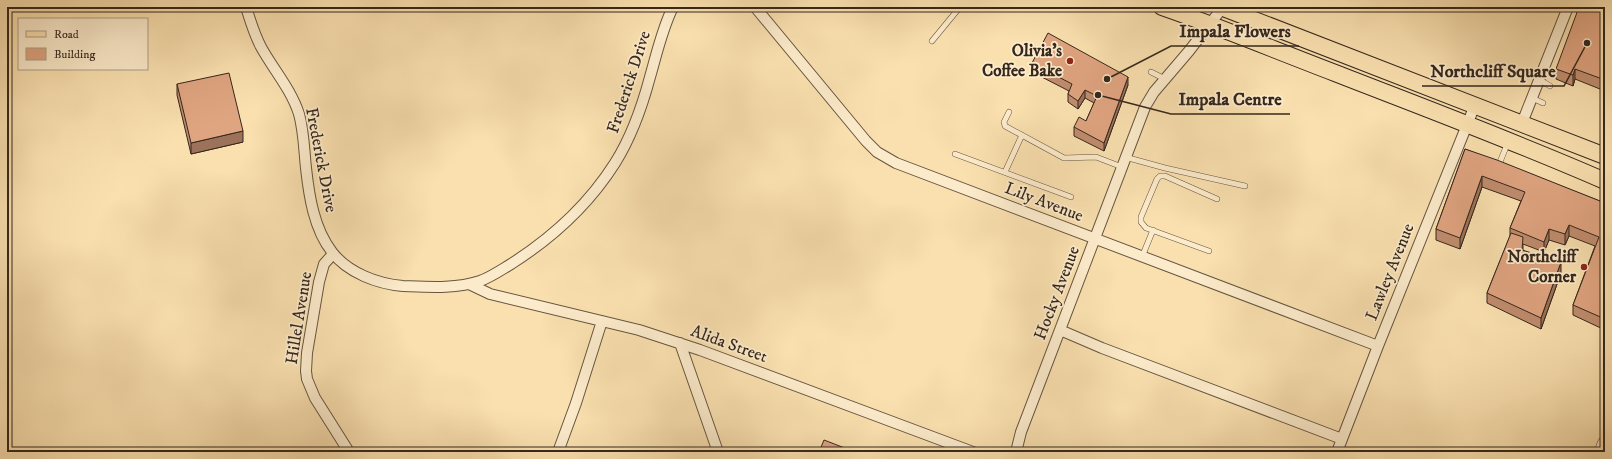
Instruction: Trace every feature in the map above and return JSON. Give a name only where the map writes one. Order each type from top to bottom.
[{"type":"main road","points":[[1162,7],[1211,24],[1276,51],[1468,125],[1605,181]]},
{"type":"main road","points":[[1222,7],[1605,156]]},
{"type":"main road","points":[[1602,452],[1605,444]]},
{"type":"street","name":"Frederick Drive","points":[[246,7],[260,46],[288,91],[298,112],[311,203],[323,239],[333,254],[351,269],[379,282],[443,287],[469,284],[493,275],[529,253],[578,210],[615,164],[629,139],[639,114],[663,33],[673,7]]},
{"type":"street","name":"Lily Avenue","points":[[755,7],[866,141],[877,152],[896,163],[1378,346]]},
{"type":"street","name":"Hocky Avenue","points":[[1016,452],[1021,432],[1148,99],[1211,24],[1222,7]]},
{"type":"street","points":[[1522,123],[1568,7]]},
{"type":"street","name":"Lawley Avenue","points":[[1337,452],[1475,105]]},
{"type":"street","name":"Hillel Avenue","points":[[333,254],[324,264],[319,282],[307,353],[306,371],[307,379],[315,398],[349,452]]},
{"type":"street","name":"Alida Street","points":[[469,284],[490,294],[639,330],[680,343],[972,452]]},
{"type":"street","points":[[558,452],[602,321]]},
{"type":"street","points":[[1060,330],[1102,348],[1342,439]]},
{"type":"street","points":[[680,343],[718,452]]},
{"type":"street","name":"Hocky Avenue","points":[[1009,452],[1016,437],[1021,432]]},
{"type":"lane","points":[[932,41],[960,7]]},
{"type":"lane","points":[[1151,72],[1165,79]]},
{"type":"lane","points":[[1540,80],[1550,86]]},
{"type":"lane","points":[[1532,98],[1543,103]]},
{"type":"lane","points":[[1009,112],[1004,124],[1064,158],[1096,157],[1165,168],[1245,186]]},
{"type":"lane","points":[[1005,172],[1022,135]]},
{"type":"lane","points":[[1500,162],[1508,141]]},
{"type":"lane","points":[[954,154],[1071,197]]},
{"type":"lane","points":[[1209,251],[1146,228],[1141,222],[1141,217],[1156,179],[1160,176],[1165,176],[1217,199]]},
{"type":"lane","points":[[1142,257],[1153,230]]},
{"type":"building","points":[[1579,7],[1605,7],[1605,80],[1575,69],[1573,75],[1556,69]]},
{"type":"building","points":[[1048,33],[1128,77],[1104,143],[1074,127],[1079,117],[1086,121],[1097,96],[1085,90],[1078,101],[1068,94],[1072,84],[1032,63]]},
{"type":"building","points":[[229,73],[243,131],[191,143],[177,84]]},
{"type":"building","points":[[1465,149],[1497,160],[1605,203],[1605,319],[1573,305],[1599,237],[1569,225],[1565,234],[1549,229],[1544,242],[1510,228],[1525,192],[1482,176],[1460,238],[1436,229]]},
{"type":"building","points":[[1511,233],[1523,237],[1522,250],[1561,262],[1541,318],[1487,293]]},
{"type":"building","points":[[824,440],[855,452],[819,452]]},
{"type":"place","name":"Northcliff Square","points":[[1587,43]]},
{"type":"place","name":"Olivia's Coffee Bake","points":[[1070,61]]},
{"type":"place","name":"Impala Flowers","points":[[1107,79]]},
{"type":"place","name":"Impala Centre","points":[[1098,95]]},
{"type":"place","name":"Northcliff Corner","points":[[1584,267]]}]
